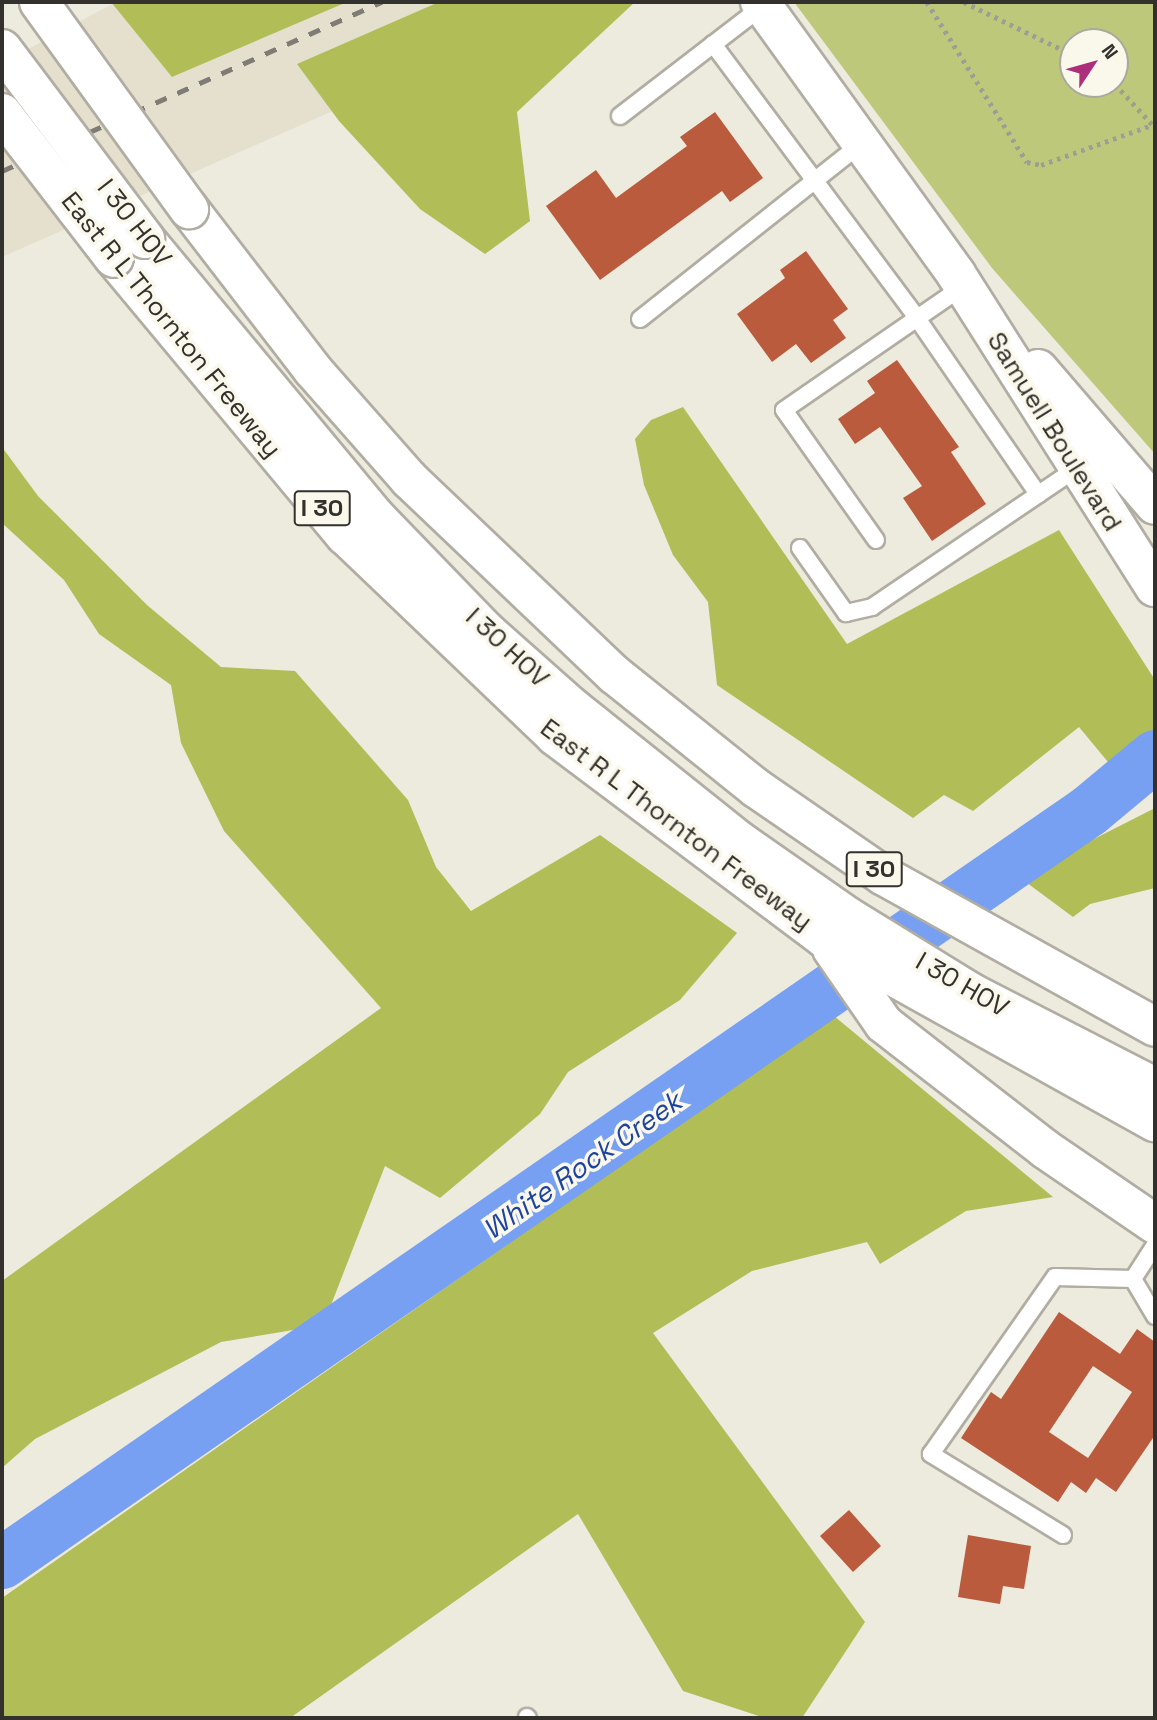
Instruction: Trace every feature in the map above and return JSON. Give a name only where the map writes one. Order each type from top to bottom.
[{"type":"main road","name":"I 30","points":[[39,2],[190,209],[313,369],[409,479],[615,675],[756,788],[884,876],[1155,1027]]},
{"type":"main road","name":"Samuell Boulevard","points":[[761,4],[960,280],[1128,550],[1155,587]]},
{"type":"main road","name":"I 30 HOV","points":[[2,49],[130,249]]},
{"type":"main road","name":"East R L Thornton Freeway","points":[[2,113],[130,249],[346,536],[824,938],[1155,1122]]},
{"type":"main road","name":"Samuell Boulevard","points":[[960,280],[1155,505]]},
{"type":"main road","name":"I 30 HOV","points":[[564,722],[850,918],[972,993],[1155,1087]]},
{"type":"main road","points":[[824,938],[884,1024],[1045,1149],[1155,1224]]},
{"type":"lane","points":[[620,116],[761,4]]},
{"type":"lane","points":[[713,44],[917,318],[1038,495]]},
{"type":"lane","points":[[640,319],[862,143]]},
{"type":"lane","points":[[876,540],[784,410],[917,318],[960,280]]},
{"type":"lane","points":[[800,548],[846,613],[872,607],[1077,468]]},
{"type":"lane","points":[[1133,1279],[1155,1245]]},
{"type":"lane","points":[[1063,1535],[931,1454],[1055,1277],[1133,1279]]},
{"type":"lane","points":[[1133,1279],[1155,1316]]},
{"type":"path","points":[[927,2],[1027,162],[1041,165],[1154,125],[1128,98]]},
{"type":"path","points":[[964,2],[1059,48]]},
{"type":"shaded area","points":[[116,2],[579,2],[2,257],[2,63]]},
{"type":"green space","points":[[111,2],[347,2],[172,77]]},
{"type":"green space","points":[[439,2],[635,2],[517,112],[530,221],[485,254],[420,209],[339,121],[297,64]]},
{"type":"green space","points":[[794,2],[1155,2],[1155,454],[992,268]]},
{"type":"green space","points":[[683,407],[847,644],[1059,530],[1155,680],[1155,782],[1132,791],[1079,727],[973,811],[944,795],[913,818],[717,685],[708,602],[673,555],[644,485],[635,439],[651,420]]},
{"type":"green space","points":[[2,447],[38,496],[147,605],[221,667],[295,671],[408,800],[436,867],[471,911],[600,835],[737,933],[680,1000],[568,1072],[540,1114],[440,1198],[385,1166],[331,1305],[299,1329],[221,1342],[35,1439],[2,1468],[2,1281],[381,1008],[224,831],[181,743],[171,685],[99,634],[64,580],[2,523]]},
{"type":"green space","points":[[1155,808],[1155,888],[1090,904],[1073,917],[1019,877]]},
{"type":"green space","points":[[834,1016],[1053,1197],[966,1211],[880,1264],[867,1242],[752,1271],[653,1333],[865,1622],[802,1718],[765,1718],[683,1691],[578,1514],[290,1718],[2,1718],[2,1598]]},
{"type":"building","points":[[715,112],[763,178],[730,202],[722,191],[600,280],[546,206],[596,170],[616,198],[687,146],[680,137]]},
{"type":"building","points":[[806,251],[848,309],[833,320],[846,338],[811,363],[796,344],[772,362],[737,314],[785,278],[780,270]]},
{"type":"building","points":[[897,360],[959,447],[951,452],[986,504],[932,541],[903,498],[922,486],[880,427],[855,444],[838,419],[875,393],[867,381]]},
{"type":"building","points":[[1059,1312],[1120,1354],[1137,1329],[1155,1342],[1155,1435],[1116,1492],[1096,1478],[1086,1493],[1071,1482],[1058,1502],[961,1438],[991,1392],[1001,1399]],"holes":[[[1093,1366],[1132,1392],[1088,1458],[1049,1432]]]},
{"type":"building","points":[[849,1510],[881,1546],[853,1572],[820,1536]]},
{"type":"building","points":[[968,1535],[1031,1546],[1024,1589],[1003,1586],[1000,1604],[958,1597]]},
{"type":"waterway","name":"White Rock Creek","points":[[2,1563],[1089,811],[1155,756]]},
{"type":"railway","points":[[2,171],[382,2]]}]
